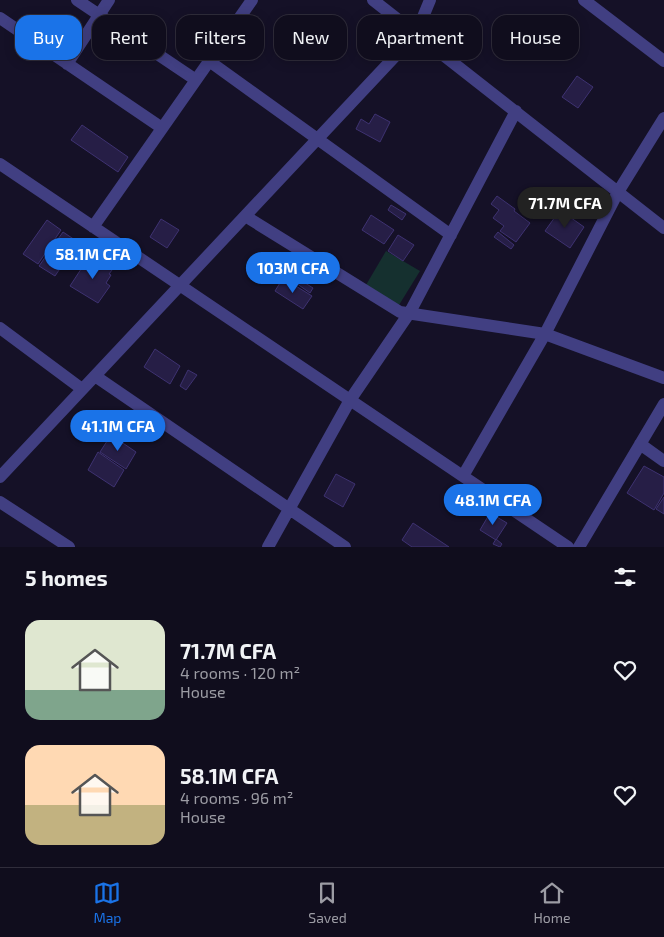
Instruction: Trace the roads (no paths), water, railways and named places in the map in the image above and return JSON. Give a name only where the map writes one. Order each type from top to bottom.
[{"type":"street","points":[[77,0],[100,15],[110,0]]},
{"type":"street","points":[[93,226],[252,0]]},
{"type":"street","points":[[373,0],[392,15]]},
{"type":"street","points":[[424,15],[430,0]]},
{"type":"street","points":[[584,0],[664,62]]},
{"type":"street","points":[[0,18],[162,128]]},
{"type":"street","points":[[67,64],[92,27]]},
{"type":"street","points":[[166,60],[196,80]]},
{"type":"street","points":[[0,477],[391,60]]},
{"type":"street","points":[[450,60],[664,228]]},
{"type":"street","points":[[209,61],[451,235]]},
{"type":"street","points":[[268,547],[350,400],[410,312],[516,111]]},
{"type":"street","points":[[463,476],[545,334],[618,192],[664,118]]},
{"type":"street","points":[[0,164],[568,547]]},
{"type":"street","points":[[245,216],[400,312],[410,312],[545,334],[664,378]]},
{"type":"street","points":[[0,328],[82,389]]},
{"type":"street","points":[[95,376],[345,547]]},
{"type":"street","points":[[580,547],[664,404]]},
{"type":"street","points":[[640,444],[664,461]]},
{"type":"street","points":[[0,502],[69,547]]}]
